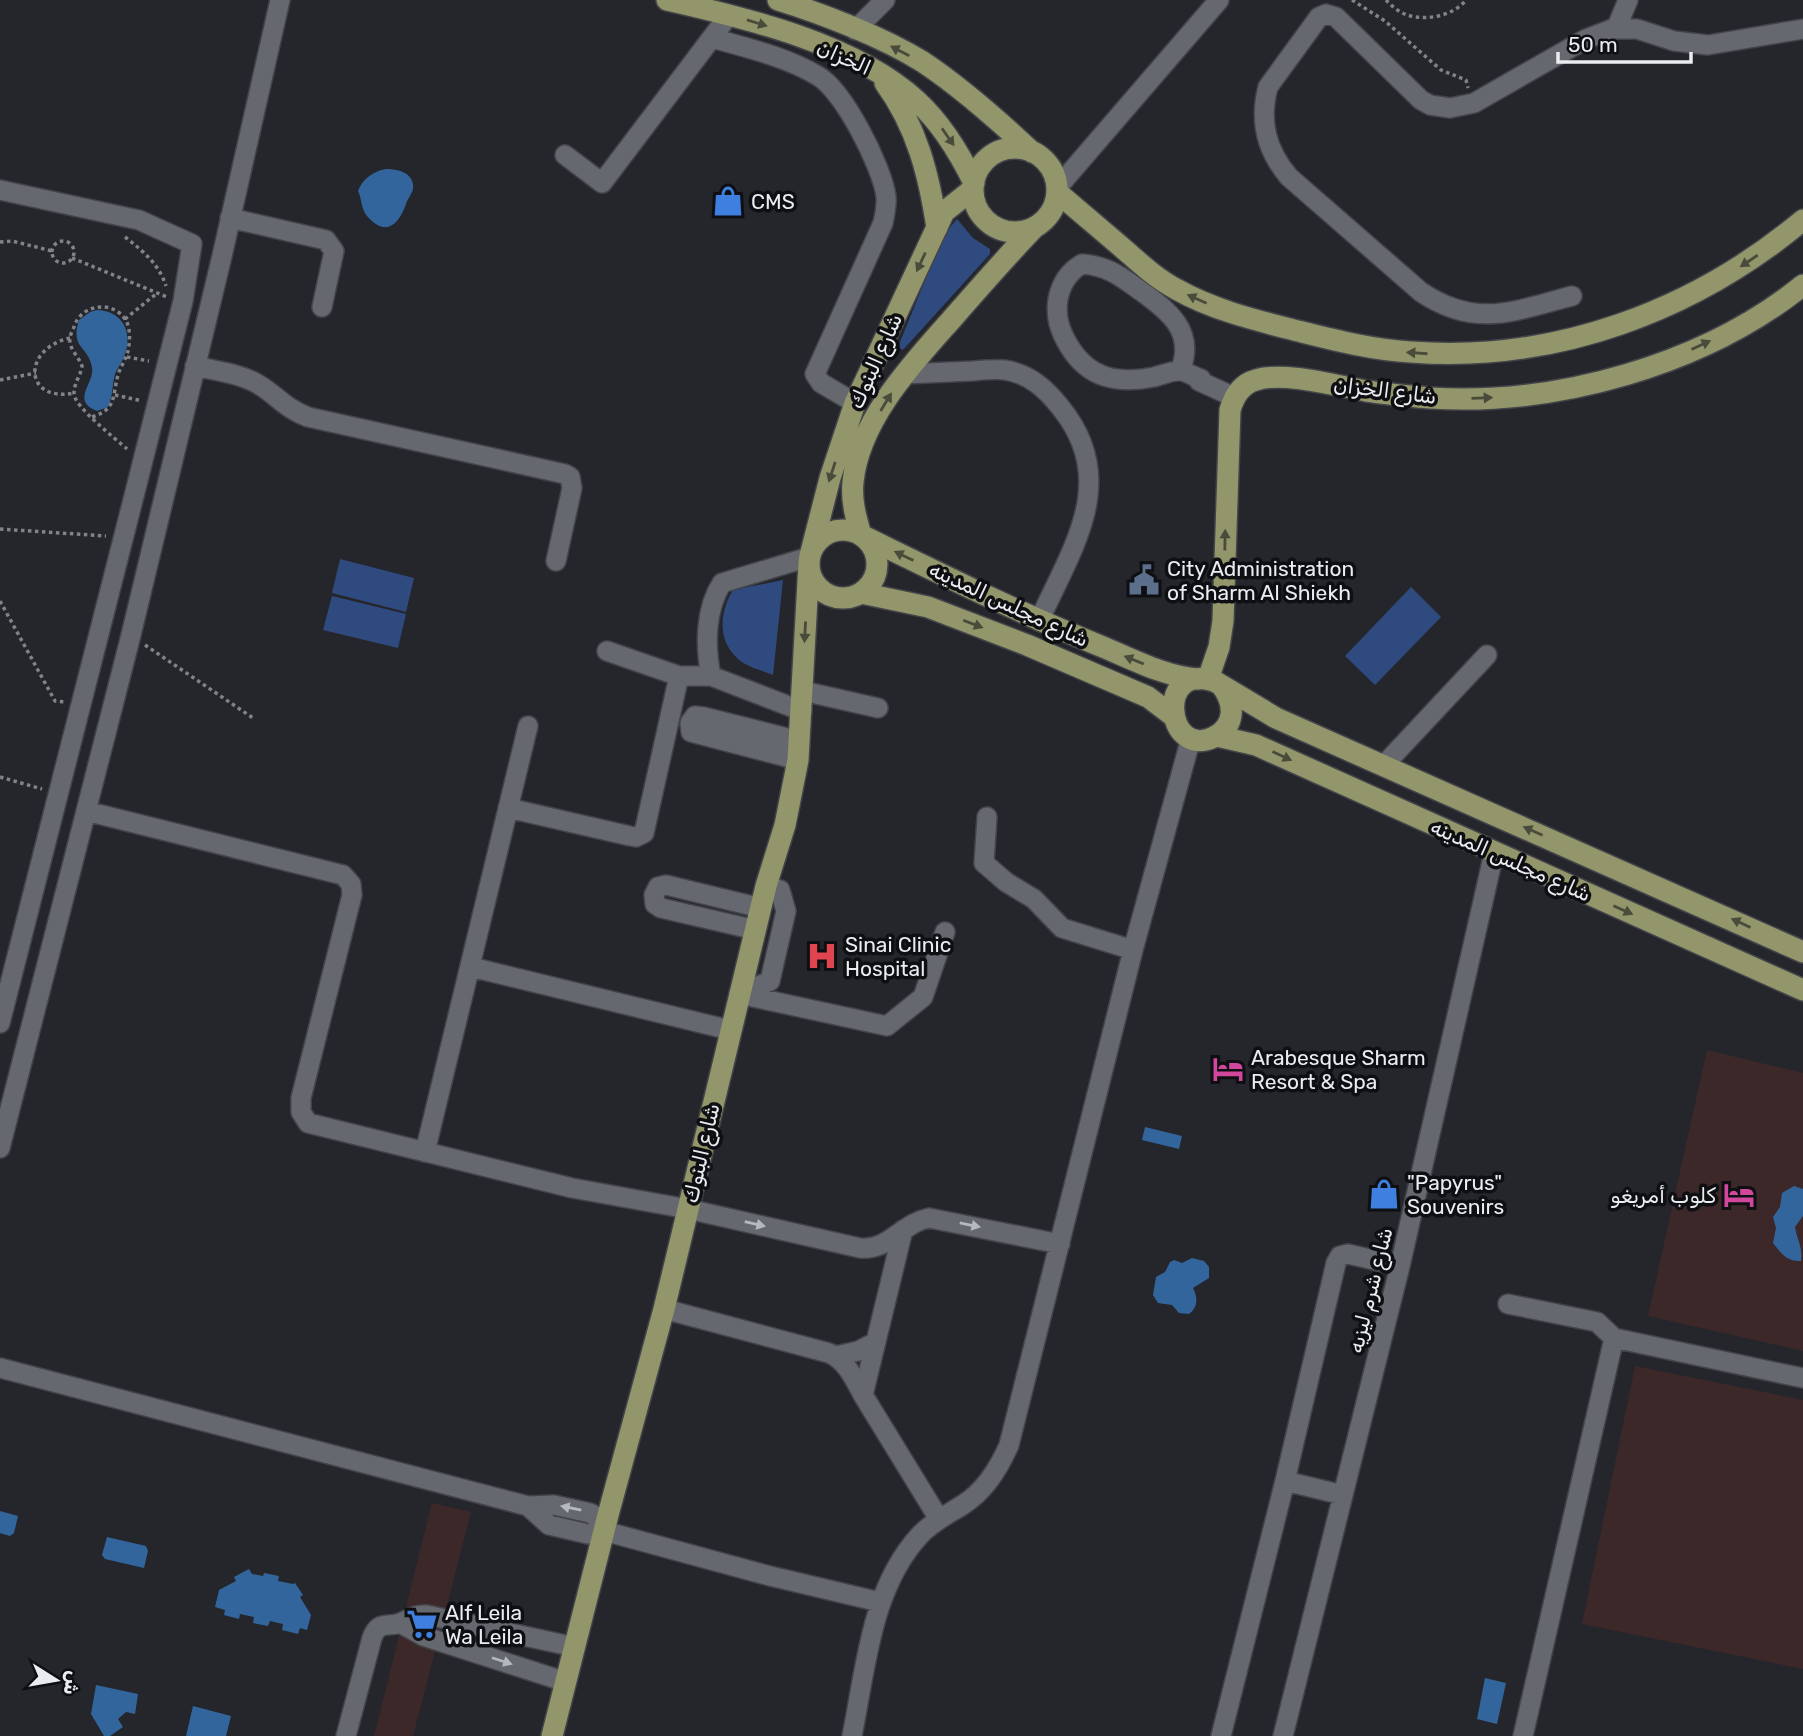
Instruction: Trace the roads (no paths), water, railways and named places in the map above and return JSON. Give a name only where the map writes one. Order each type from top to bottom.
[{"type":"main road","name":"الخزان","points":[[667,0],[730,15],[797,36],[876,70],[916,100],[934,118],[950,138],[974,186]]},
{"type":"main road","name":"الخزان","points":[[778,0],[806,9],[921,61],[985,110],[1032,152]]},
{"type":"main road","points":[[876,70],[902,109],[922,153],[937,228]]},
{"type":"main road","points":[[1007,149],[1032,152],[1050,166],[1057,190],[1051,212],[1035,227],[1023,232],[1011,232],[988,223],[980,213],[974,186],[978,171],[985,161],[995,153],[1007,149]]},
{"type":"main road","name":"شارع البنوك","points":[[552,1736],[664,1309],[766,886],[785,825],[798,758],[810,557],[830,478],[855,403],[944,212],[974,186]]},
{"type":"main road","name":"شارع الخزان","points":[[1057,190],[1145,268],[1197,300],[1248,317],[1348,343],[1440,354],[1533,347],[1627,322],[1690,296],[1720,280],[1749,262],[1803,220]]},
{"type":"main road","name":"شارع البنوك","points":[[861,535],[852,496],[856,466],[878,415],[904,374],[1035,227]]},
{"type":"main road","name":"شارع الخزان","points":[[1234,397],[1245,386],[1266,378],[1302,379],[1368,391],[1432,398],[1502,397],[1573,388],[1630,373],[1689,351],[1777,305],[1803,285]]},
{"type":"main road","points":[[1210,681],[1223,621],[1227,453],[1230,410],[1234,397]]},
{"type":"main road","points":[[850,530],[861,535],[874,550],[877,569],[868,587],[860,593],[841,598],[822,591],[815,583],[810,557],[816,543],[831,532],[850,530]]},
{"type":"main road","name":"شارع مجلس المدينه","points":[[861,535],[1040,621],[1152,668],[1177,676],[1210,681],[1276,718],[1803,952]]},
{"type":"main road","name":"شارع مجلس المدينه","points":[[860,593],[928,607],[1027,645],[1148,697],[1173,716]]},
{"type":"main road","points":[[1027,645],[1040,621]]},
{"type":"main road","points":[[1210,681],[1229,695],[1231,718],[1226,728],[1217,736],[1209,739],[1191,738],[1179,729],[1171,708],[1183,685],[1210,681]]},
{"type":"main road","name":"شارع مجلس المدينه","points":[[1217,736],[1262,747],[1803,990]]},
{"type":"street","points":[[0,1148],[131,635],[280,0]]},
{"type":"street","points":[[855,30],[885,0]]},
{"type":"street","points":[[1057,190],[1219,0]]},
{"type":"street","points":[[1616,29],[1628,0]]},
{"type":"street","points":[[1572,296],[1503,314],[1487,315],[1455,309],[1432,299],[1289,177],[1272,154],[1263,113],[1268,87],[1319,17],[1326,14],[1336,17],[1420,100],[1450,108],[1474,103],[1598,33],[1616,29],[1637,29],[1674,41],[1708,45],[1803,29]]},
{"type":"street","points":[[565,155],[602,183],[730,15]]},
{"type":"street","points":[[712,38],[821,77],[846,105],[876,166],[886,198],[886,211],[879,236],[815,374],[821,383],[855,403]]},
{"type":"street","points":[[821,77],[838,53]]},
{"type":"street","points":[[0,190],[139,220],[222,256]]},
{"type":"street","points":[[230,218],[326,240],[334,251],[322,307]]},
{"type":"street","points":[[0,1023],[183,301],[192,244]]},
{"type":"street","points":[[1180,371],[1184,358],[1183,341],[1179,324],[1170,312],[1104,267],[1082,264],[1069,274],[1059,295],[1057,316],[1061,332],[1082,363],[1106,378],[1151,378],[1180,371],[1234,397]]},
{"type":"street","points":[[195,366],[255,383],[289,410],[308,417],[565,474],[570,477],[572,488],[556,561]]},
{"type":"street","points":[[904,374],[1003,370],[1024,375],[1049,393],[1067,415],[1084,443],[1089,467],[1089,497],[1082,525],[1040,621]]},
{"type":"street","points":[[711,676],[706,650],[713,596],[722,583],[810,557]]},
{"type":"street","points":[[607,651],[680,676],[711,676],[802,701],[878,708]]},
{"type":"street","points":[[1384,765],[1487,655]]},
{"type":"street","points":[[508,808],[630,836],[636,837],[645,833],[680,676]]},
{"type":"street","points":[[425,1152],[528,726]]},
{"type":"street","points":[[852,1736],[880,1602],[900,1560],[921,1534],[977,1493],[997,1469],[1009,1445],[1133,950],[1191,738]]},
{"type":"street","points":[[86,811],[343,876],[351,884],[352,895],[301,1098],[301,1112],[308,1122],[572,1188],[688,1209],[860,1248],[877,1248],[921,1220],[937,1218],[1059,1244]]},
{"type":"street","points":[[987,817],[984,863],[1006,882],[1034,899],[1062,928],[1133,950]]},
{"type":"street","name":"شارع شرم ليزيه","points":[[1283,1736],[1400,1266],[1494,853]]},
{"type":"street","points":[[756,930],[661,908],[655,904],[654,895],[658,887],[666,885],[761,908]]},
{"type":"street","points":[[739,995],[770,981],[786,911],[780,890],[766,886]]},
{"type":"street","points":[[739,995],[887,1026],[923,996],[945,932]]},
{"type":"street","points":[[471,967],[730,1030]]},
{"type":"street","points":[[863,1395],[903,1230]]},
{"type":"street","points":[[1221,1736],[1336,1263],[1340,1256],[1348,1254],[1400,1266]]},
{"type":"street","points":[[1508,1304],[1597,1322],[1614,1338],[1803,1378]]},
{"type":"street","points":[[664,1309],[836,1356],[858,1351],[876,1342]]},
{"type":"street","points":[[1523,1736],[1614,1338]]},
{"type":"street","points":[[836,1356],[853,1377],[939,1519]]},
{"type":"street","points":[[0,1368],[528,1506],[554,1505],[593,1513],[604,1531],[770,1576],[880,1602]]},
{"type":"street","points":[[1285,1481],[1343,1495]]},
{"type":"street","points":[[346,1736],[374,1632],[385,1624],[400,1623],[412,1616],[427,1615],[575,1647]]},
{"type":"street","points":[[400,1623],[422,1636],[566,1682]]},
{"type":"street","points":[[531,1671],[539,1639]]},
{"type":"place","name":"CMS","points":[[728,201]]},
{"type":"place","name":"City Administration of Sharm Al Shiekh","points":[[1144,580]]},
{"type":"place","name":"Sinai Clinic Hospital","points":[[822,956]]},
{"type":"place","name":"Arabesque Sharm Resort & Spa","points":[[1228,1069]]},
{"type":"place","name":"\"Papyrus\" Souvenirs","points":[[1384,1194]]},
{"type":"place","name":"كلوب أمريغو","points":[[1739,1195]]},
{"type":"place","name":"Alf Leila Wa Leila","points":[[422,1624]]}]
